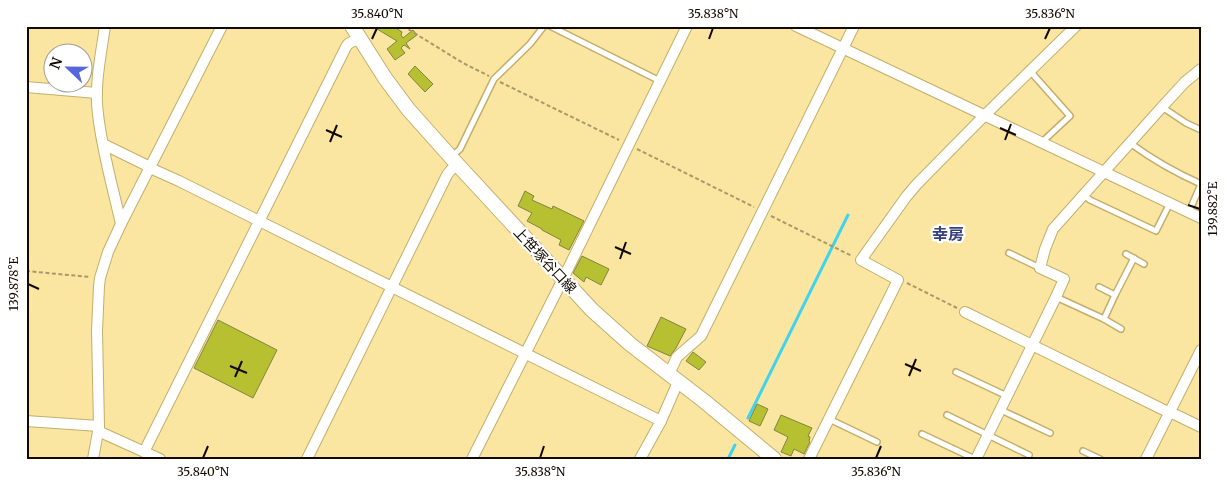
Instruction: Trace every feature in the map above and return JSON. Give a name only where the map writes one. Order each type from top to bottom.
[{"type":"main road","name":"上笹塚谷口線","points":[[356,32],[408,109],[592,310],[630,344],[723,416],[774,459]]},
{"type":"street","points":[[105,26],[98,82],[97,113],[121,224]]},
{"type":"street","points":[[93,459],[98,428],[97,330],[100,278],[108,252],[121,224],[222,26]]},
{"type":"street","points":[[472,459],[687,26]]},
{"type":"street","points":[[796,26],[1201,218]]},
{"type":"street","points":[[640,459],[661,420],[677,357],[701,336],[844,50],[854,26]]},
{"type":"street","points":[[809,459],[898,280],[861,260],[918,184],[1074,27]]},
{"type":"street","points":[[144,452],[348,44],[356,32]]},
{"type":"street","points":[[976,459],[1064,279],[1040,268],[1053,229],[1162,106],[1185,82],[1201,69]]},
{"type":"street","points":[[26,87],[98,93]]},
{"type":"street","points":[[103,144],[661,420]]},
{"type":"street","points":[[307,459],[454,161]]},
{"type":"street","points":[[965,312],[1201,427]]},
{"type":"street","points":[[1146,459],[1201,350]]},
{"type":"street","points":[[26,421],[98,428],[160,459]]},
{"type":"lane","points":[[454,161],[494,79],[530,44],[544,26]]},
{"type":"lane","points":[[550,26],[660,81]]},
{"type":"lane","points":[[1030,71],[1070,116],[1040,143]]},
{"type":"lane","points":[[1162,106],[1186,123],[1201,130]]},
{"type":"lane","points":[[1130,142],[1160,164],[1201,184],[1188,212]]},
{"type":"lane","points":[[1084,194],[1090,200],[1156,231],[1170,203]]},
{"type":"lane","points":[[1009,253],[1040,268]]},
{"type":"lane","points":[[1126,254],[1144,264]]},
{"type":"lane","points":[[1104,319],[1134,258]]},
{"type":"lane","points":[[1099,287],[1115,295]]},
{"type":"lane","points":[[1056,297],[1121,329]]},
{"type":"lane","points":[[956,372],[1007,396]]},
{"type":"lane","points":[[1000,410],[1050,434]]},
{"type":"lane","points":[[947,415],[1029,455]]},
{"type":"lane","points":[[829,418],[877,442]]},
{"type":"lane","points":[[922,434],[976,459]]},
{"type":"lane","points":[[1083,451],[1100,459]]},
{"type":"path","points":[[402,26],[494,79],[540,100],[861,260]]},
{"type":"path","points":[[26,271],[100,278]]},
{"type":"path","points":[[898,280],[902,280],[965,312]]},
{"type":"building","points":[[372,26],[393,26],[402,32],[403,38],[413,30],[417,35],[406,43],[410,49],[404,45],[401,48],[405,53],[395,60],[387,49],[397,41]]},
{"type":"building","points":[[415,66],[433,84],[425,92],[408,74]]},
{"type":"building","points":[[525,191],[534,196],[532,200],[552,209],[553,206],[584,221],[569,250],[559,245],[561,240],[527,221],[532,213],[518,206]]},
{"type":"building","points":[[582,256],[609,269],[601,285],[586,277],[584,282],[573,273]]},
{"type":"building","points":[[661,317],[686,329],[670,356],[647,346]]},
{"type":"building","points":[[218,320],[277,350],[253,398],[194,368]]},
{"type":"building","points":[[693,352],[706,362],[699,370],[686,361]]},
{"type":"building","points":[[757,404],[768,409],[760,426],[749,421]]},
{"type":"building","points":[[781,415],[812,428],[808,436],[810,437],[810,442],[804,454],[794,449],[791,456],[781,452],[788,437],[774,430]]},
{"type":"waterway","points":[[748,418],[848,215]]},
{"type":"waterway","points":[[728,459],[735,445]]},
{"type":"district","name":"幸房","points":[[948,234]]}]
